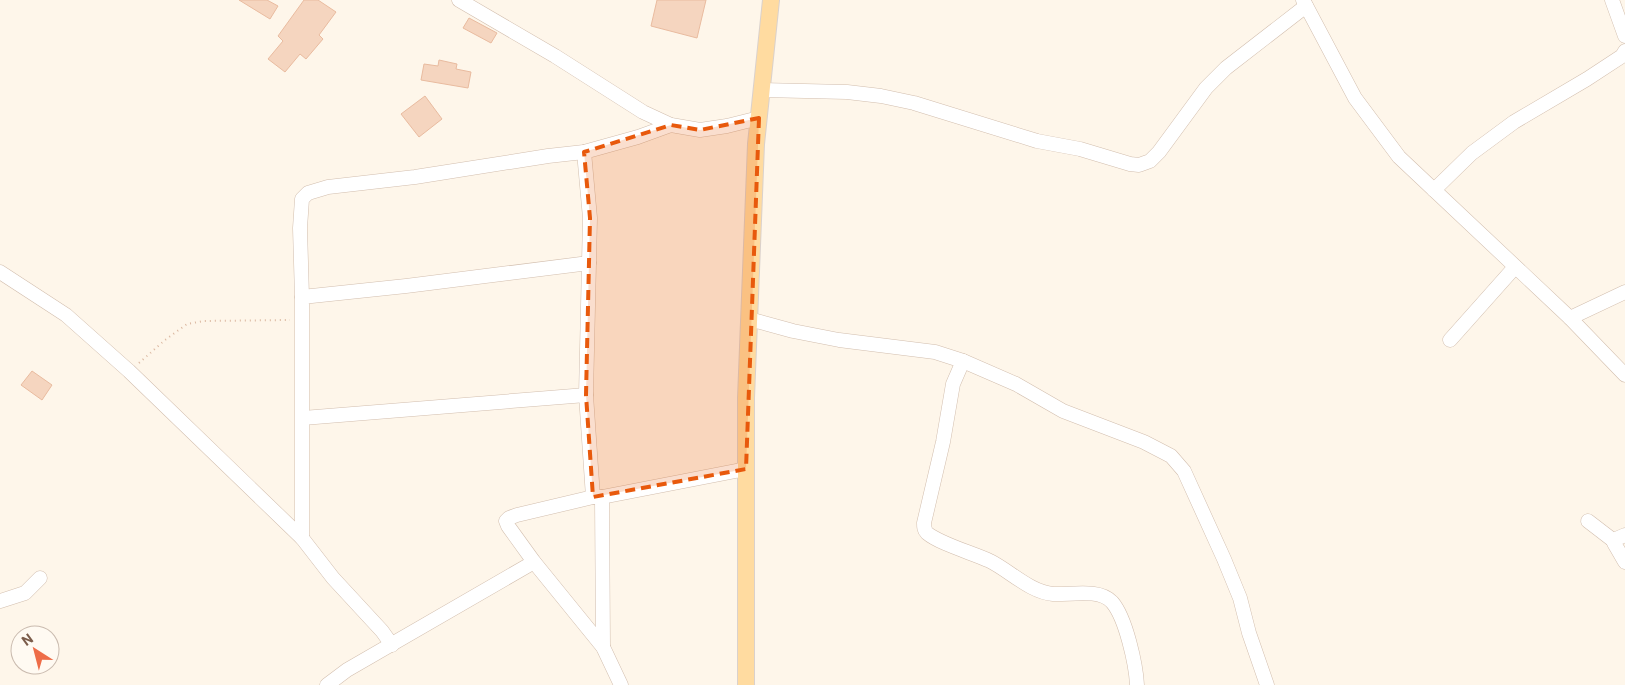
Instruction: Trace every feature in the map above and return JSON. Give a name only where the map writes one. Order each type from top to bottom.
[{"type":"main road","points":[[746,685],[746,398],[756,144],[770,0]]},
{"type":"street","points":[[459,0],[555,56],[643,112],[671,125],[700,130],[759,118]]},
{"type":"street","points":[[1612,0],[1625,36]]},
{"type":"street","points":[[761,90],[847,92],[881,96],[914,103],[1037,141],[1080,149],[1139,165],[1150,162],[1159,152],[1206,88],[1226,68],[1305,2],[1355,98],[1400,157],[1570,318],[1625,375]]},
{"type":"street","points":[[1434,190],[1472,153],[1514,122],[1587,79],[1622,56],[1625,51]]},
{"type":"street","points":[[302,538],[303,418],[300,228],[302,199],[308,194],[328,187],[415,177],[584,152],[638,137],[671,125]]},
{"type":"street","points":[[584,152],[590,218],[586,395],[597,497],[603,647]]},
{"type":"street","points":[[302,297],[589,263]]},
{"type":"street","points":[[1450,340],[1515,267]]},
{"type":"street","points":[[0,272],[66,315],[130,372],[302,538],[333,578],[382,631],[392,645]]},
{"type":"street","points":[[1570,318],[1625,292]]},
{"type":"street","points":[[750,319],[793,331],[839,340],[935,352],[963,361],[1016,384],[1063,411],[1144,442],[1171,456],[1184,471],[1224,559],[1240,598],[1249,633],[1268,685]]},
{"type":"street","points":[[963,361],[953,384],[943,442],[924,529],[936,539],[991,562],[1049,594],[1094,594],[1106,597],[1112,602],[1122,622],[1136,671],[1137,685]]},
{"type":"street","points":[[303,418],[586,395]]},
{"type":"street","points":[[622,685],[603,647],[534,562],[506,521],[509,518],[597,497],[746,469]]},
{"type":"street","points":[[1588,521],[1620,538],[1614,543],[1625,562]]},
{"type":"street","points":[[327,685],[347,670],[534,562]]},
{"type":"street","points":[[0,601],[25,593],[40,578]]},
{"type":"path","points":[[130,372],[165,340],[187,324],[204,321],[302,319]]},
{"type":"highlighted area","points":[[759,118],[746,469],[593,497],[586,395],[590,218],[584,152],[671,125],[700,130]]},
{"type":"building","points":[[239,0],[267,0],[278,6],[270,19]]},
{"type":"building","points":[[304,0],[318,0],[336,12],[319,35],[323,39],[306,59],[300,54],[285,72],[268,59],[283,41],[278,36]]},
{"type":"building","points":[[657,0],[706,0],[697,38],[651,26]]},
{"type":"building","points":[[469,18],[497,33],[491,43],[463,28]]},
{"type":"building","points":[[439,60],[457,64],[456,69],[471,72],[468,88],[421,80],[424,64],[438,66]]},
{"type":"building","points":[[425,96],[442,119],[419,137],[401,114]]},
{"type":"building","points":[[32,371],[52,385],[42,400],[21,385]]}]
